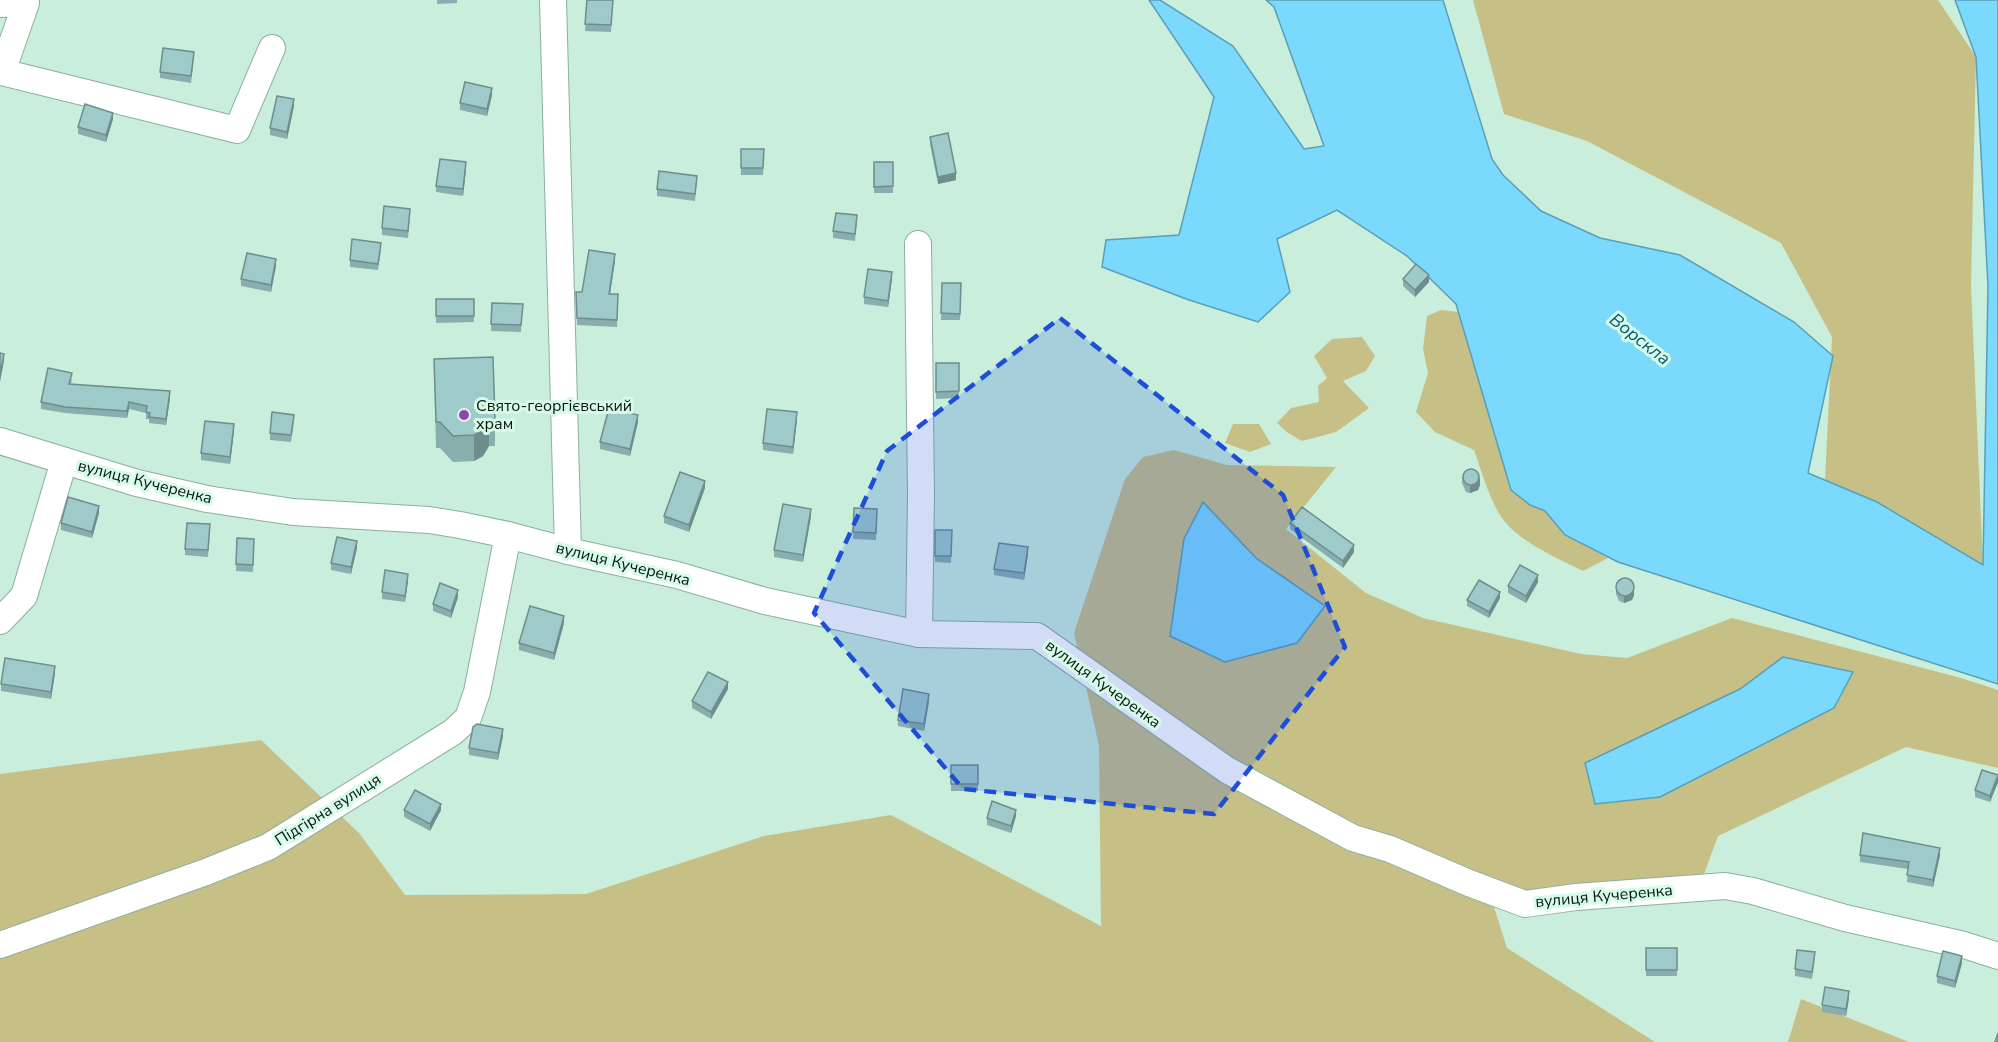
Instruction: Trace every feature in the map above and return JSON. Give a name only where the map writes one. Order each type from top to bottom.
[{"type":"street","points":[[553,0],[568,551]]},
{"type":"street","points":[[0,4],[26,2],[2,72],[237,130],[272,48]]},
{"type":"street","points":[[918,244],[921,495],[919,634]]},
{"type":"street","name":"вулиця Кучеренка","points":[[0,441],[137,483],[244,505],[292,512],[429,520],[508,535],[677,575],[765,601],[919,634],[1036,636],[1227,770],[1353,838],[1390,849],[1525,904],[1576,897],[1725,886],[1754,891],[1845,918],[1964,945],[1998,956]]},
{"type":"street","points":[[0,621],[24,596],[64,461]]},
{"type":"street","name":"Підгірна вулиця","points":[[0,945],[206,872],[268,847],[453,732],[468,718],[477,692],[508,535]]},
{"type":"highlighted area","points":[[1060,318],[1283,495],[1345,647],[1214,814],[963,789],[814,613],[887,451]]},
{"type":"shaded area","points":[[1473,0],[1938,0],[1976,57],[1971,286],[1983,565],[1825,480],[1832,337],[1781,243],[1587,141],[1504,114]]},
{"type":"shaded area","points":[[1441,310],[1458,312],[1511,490],[1530,505],[1545,511],[1565,535],[1608,558],[1583,571],[1521,537],[1505,522],[1495,506],[1474,450],[1435,432],[1416,412],[1428,373],[1423,349],[1427,316]]},
{"type":"shaded area","points":[[1362,337],[1375,356],[1366,371],[1343,381],[1369,408],[1336,432],[1302,441],[1288,433],[1277,423],[1291,408],[1319,402],[1318,386],[1327,378],[1314,356],[1332,339]]},
{"type":"shaded area","points":[[1233,424],[1259,424],[1271,444],[1250,452],[1225,443]]},
{"type":"shaded area","points":[[1174,450],[1227,465],[1336,467],[1286,529],[1366,593],[1423,618],[1581,654],[1627,658],[1732,618],[1961,678],[1998,690],[1998,768],[1906,747],[1718,836],[1704,874],[1566,888],[1492,901],[1507,948],[1655,1042],[0,1042],[0,774],[261,740],[359,833],[405,895],[586,894],[764,836],[891,815],[1101,926],[1099,746],[1074,633],[1125,479],[1143,457]]},
{"type":"shaded area","points":[[1801,999],[1909,1042],[1788,1042]]},
{"type":"water","name":"Ворскла","points":[[1149,0],[1160,0],[1233,46],[1304,149],[1324,146],[1274,7],[1266,0],[1443,0],[1492,159],[1503,175],[1541,211],[1600,238],[1680,255],[1794,322],[1833,356],[1808,473],[1877,502],[1983,565],[1988,286],[1976,57],[1955,0],[1998,0],[1998,684],[1618,562],[1565,535],[1545,511],[1530,505],[1511,490],[1456,304],[1407,256],[1337,210],[1277,239],[1290,292],[1258,322],[1189,300],[1102,267],[1106,240],[1179,235],[1214,97]]},
{"type":"water","points":[[1203,502],[1256,558],[1325,606],[1297,643],[1225,662],[1170,636],[1184,539]]},
{"type":"water","points":[[1783,657],[1853,672],[1834,708],[1660,797],[1595,804],[1585,763],[1740,689]]},
{"type":"building","points":[[587,0],[613,0],[611,25],[585,24]]},
{"type":"building","points":[[163,48],[194,52],[191,76],[160,72]]},
{"type":"building","points":[[465,82],[492,88],[487,109],[460,103]]},
{"type":"building","points":[[277,96],[294,99],[287,132],[270,128]]},
{"type":"building","points":[[85,104],[113,113],[106,135],[78,127]]},
{"type":"building","points":[[948,133],[956,173],[938,177],[930,137]]},
{"type":"building","points":[[741,149],[764,149],[763,168],[741,168]]},
{"type":"building","points":[[440,159],[466,162],[463,189],[436,186]]},
{"type":"building","points":[[874,162],[893,162],[893,186],[874,187]]},
{"type":"building","points":[[659,171],[697,176],[695,194],[657,189]]},
{"type":"building","points":[[384,206],[410,209],[408,231],[382,228]]},
{"type":"building","points":[[836,213],[857,215],[855,234],[833,231]]},
{"type":"building","points":[[352,239],[381,243],[378,264],[350,260]]},
{"type":"building","points":[[589,250],[615,254],[609,294],[618,294],[617,320],[577,318],[576,292],[582,292]]},
{"type":"building","points":[[247,253],[276,259],[271,285],[241,279]]},
{"type":"building","points":[[1416,264],[1429,275],[1415,290],[1403,279]]},
{"type":"building","points":[[868,269],[892,272],[888,301],[864,297]]},
{"type":"building","points":[[942,283],[961,283],[960,314],[941,313]]},
{"type":"building","points":[[436,299],[474,299],[474,316],[436,316]]},
{"type":"building","points":[[492,303],[523,304],[521,325],[491,324]]},
{"type":"building","points":[[0,353],[4,354],[0,375]]},
{"type":"building","name":"Свято-георгієвський храм","points":[[493,357],[495,420],[489,420],[483,431],[474,435],[453,436],[440,422],[436,422],[434,359]]},
{"type":"building","points":[[936,363],[959,363],[959,391],[936,392]]},
{"type":"building","points":[[48,368],[72,373],[69,384],[170,391],[166,419],[149,417],[150,413],[146,412],[147,406],[129,402],[127,411],[65,407],[41,402]]},
{"type":"building","points":[[609,408],[638,415],[630,449],[600,442]]},
{"type":"building","points":[[767,409],[797,412],[793,447],[763,443]]},
{"type":"building","points":[[272,412],[294,415],[291,435],[270,433]]},
{"type":"building","points":[[205,421],[234,424],[230,457],[201,453]]},
{"type":"building","points":[[1468,469],[1474,469],[1479,477],[1477,483],[1468,485],[1463,480],[1463,474]]},
{"type":"building","points":[[680,472],[705,481],[689,525],[664,516]]},
{"type":"building","points":[[68,497],[99,506],[92,532],[61,523]]},
{"type":"building","points":[[783,504],[811,509],[803,555],[774,550]]},
{"type":"building","points":[[1302,507],[1354,545],[1343,561],[1290,523]]},
{"type":"building","points":[[854,508],[877,509],[876,533],[853,532]]},
{"type":"building","points":[[187,523],[210,524],[208,550],[185,549]]},
{"type":"building","points":[[935,530],[952,530],[951,556],[935,556]]},
{"type":"building","points":[[337,537],[357,541],[351,567],[331,563]]},
{"type":"building","points":[[237,538],[254,539],[253,565],[236,564]]},
{"type":"building","points":[[999,543],[1028,547],[1024,573],[994,569]]},
{"type":"building","points":[[1520,565],[1538,575],[1526,596],[1508,586]]},
{"type":"building","points":[[385,570],[408,574],[405,596],[382,592]]},
{"type":"building","points":[[1625,578],[1631,581],[1634,587],[1631,593],[1625,596],[1619,593],[1616,587],[1619,581]]},
{"type":"building","points":[[1479,580],[1500,592],[1489,612],[1467,600]]},
{"type":"building","points":[[440,583],[458,590],[451,611],[433,604]]},
{"type":"building","points":[[530,606],[564,616],[554,653],[519,643]]},
{"type":"building","points":[[5,658],[55,666],[51,692],[1,684]]},
{"type":"building","points":[[708,672],[728,682],[711,712],[692,701]]},
{"type":"building","points":[[903,689],[929,694],[924,724],[898,720]]},
{"type":"building","points":[[477,724],[503,729],[498,753],[469,748],[473,727]]},
{"type":"building","points":[[951,765],[978,765],[978,784],[951,784]]},
{"type":"building","points":[[1982,770],[1998,775],[1990,796],[1975,790]]},
{"type":"building","points":[[415,790],[441,804],[430,824],[404,810]]},
{"type":"building","points":[[992,801],[1016,810],[1011,826],[987,818]]},
{"type":"building","points":[[1863,833],[1940,848],[1933,880],[1907,875],[1909,862],[1860,855]]},
{"type":"building","points":[[1646,948],[1677,948],[1677,970],[1646,970]]},
{"type":"building","points":[[1797,950],[1815,952],[1812,972],[1795,969]]},
{"type":"building","points":[[1943,951],[1962,956],[1955,981],[1937,976]]},
{"type":"building","points":[[1825,987],[1849,991],[1846,1009],[1822,1005]]},
{"type":"place","name":"Свято-георгієвський храм","points":[[464,415]]}]
